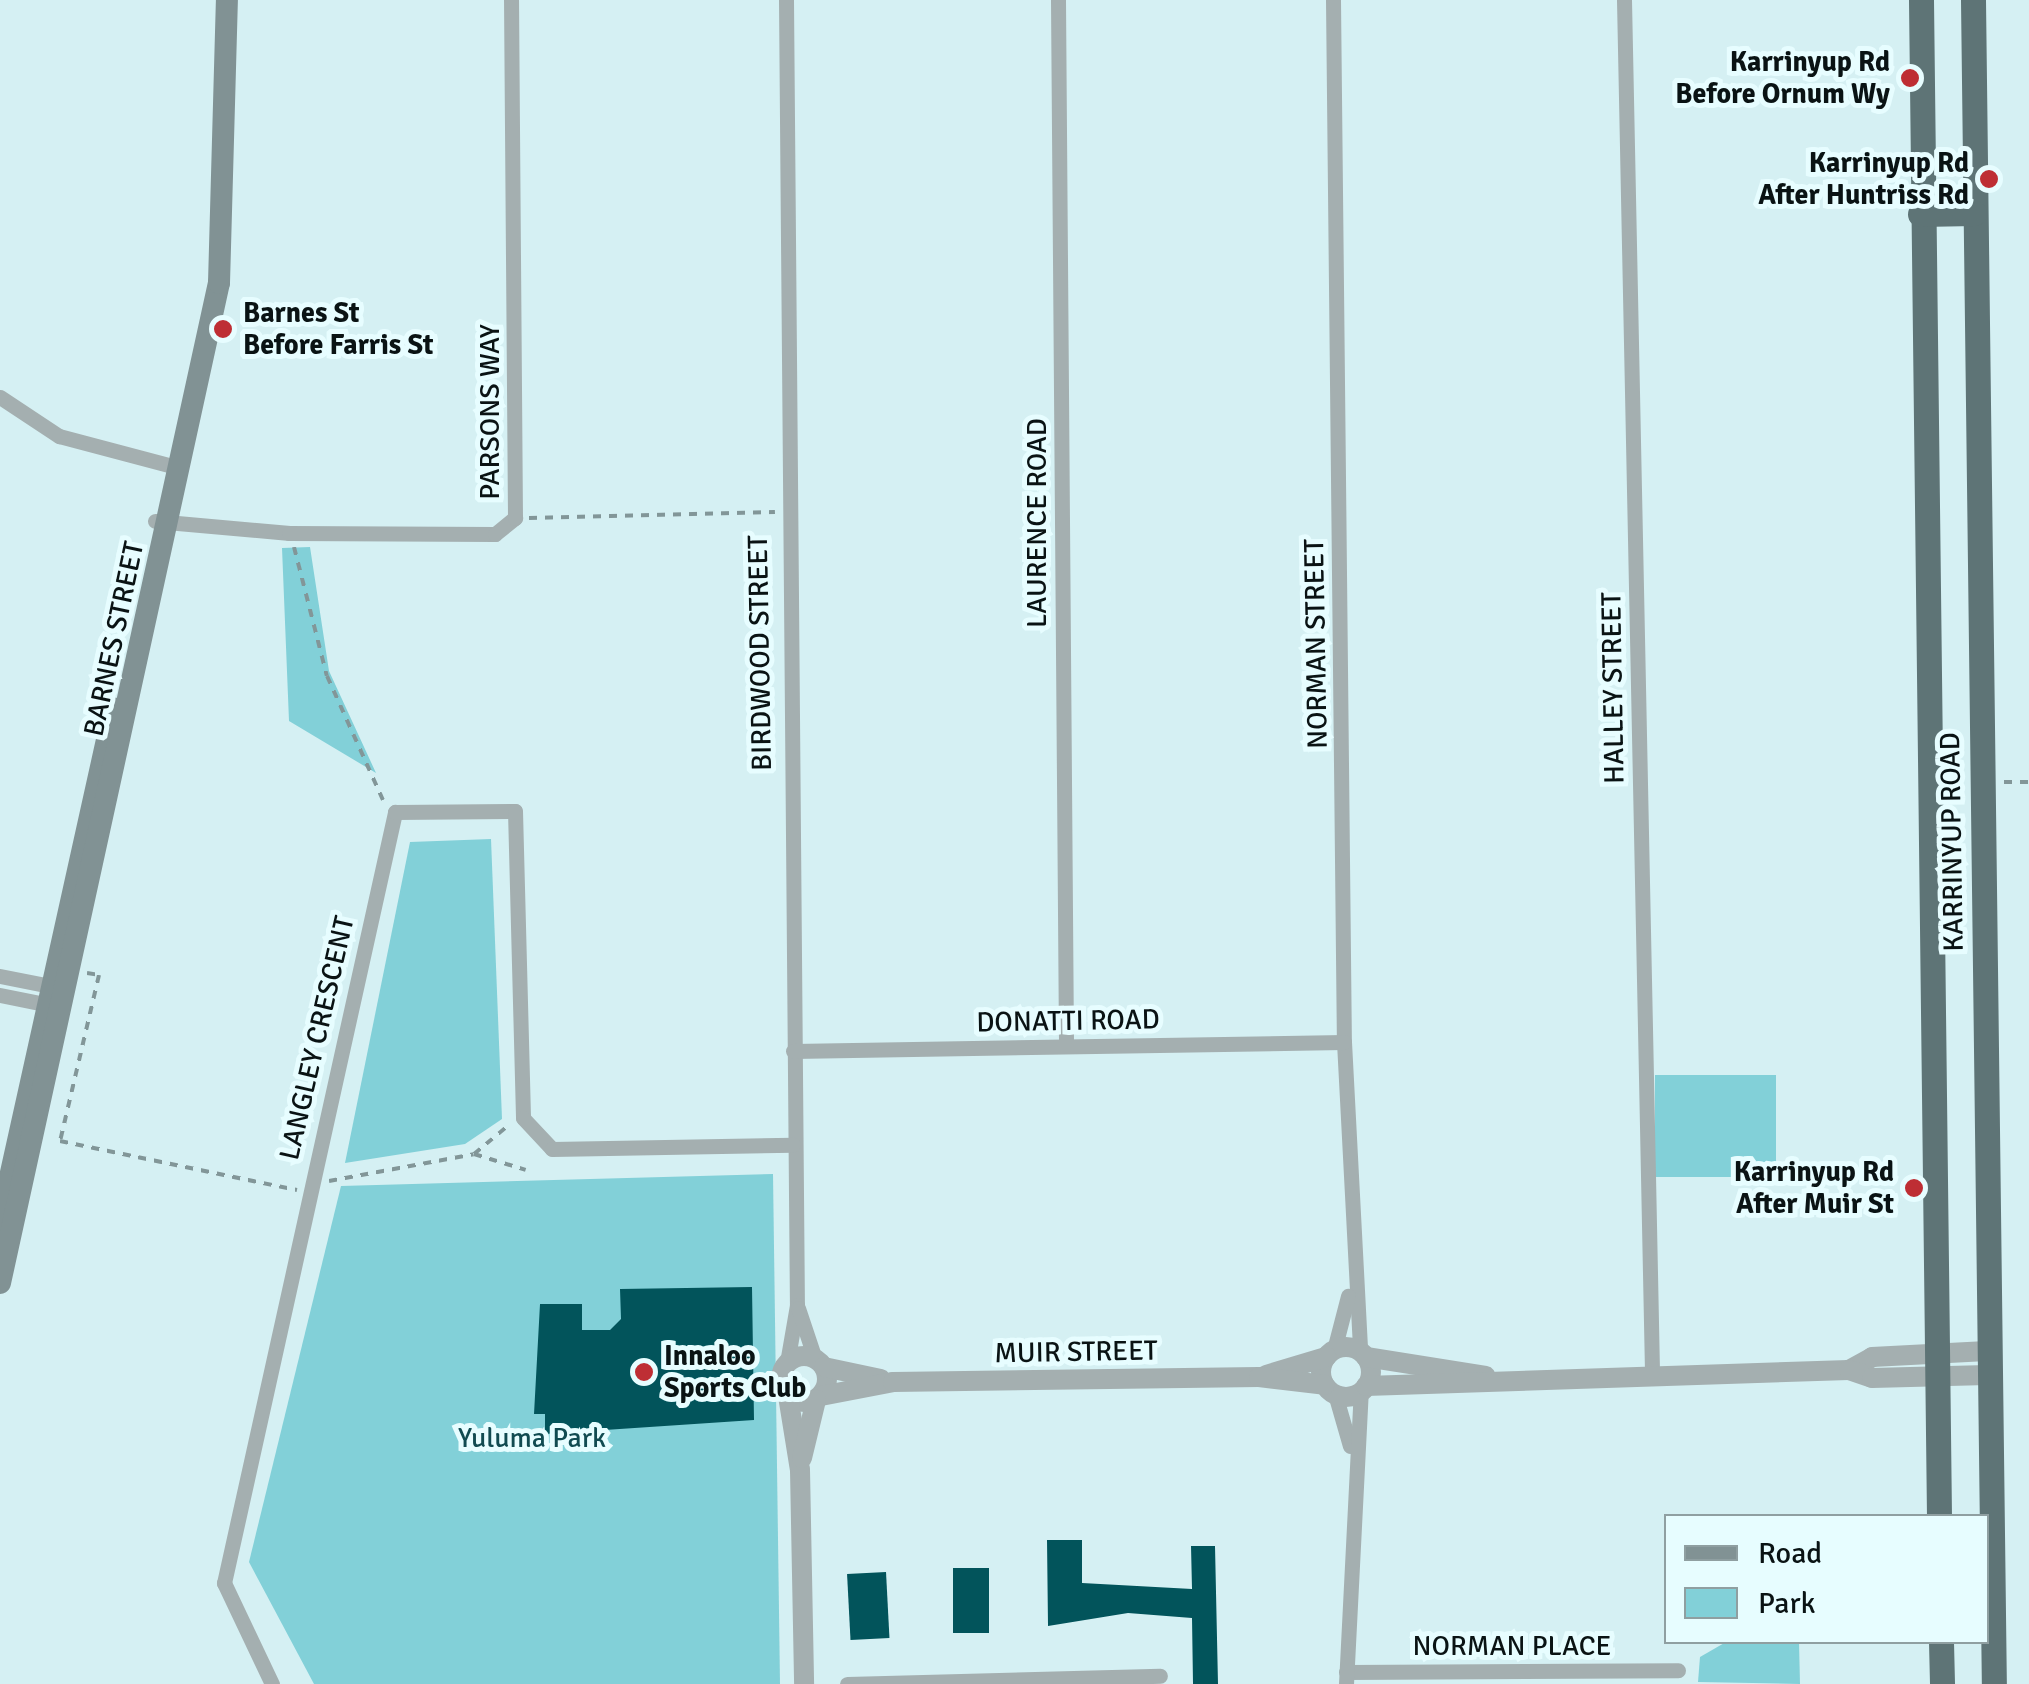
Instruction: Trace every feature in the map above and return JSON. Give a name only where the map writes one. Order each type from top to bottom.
[{"type":"highway","name":"KARRINYUP ROAD","points":[[1973,0],[1994,1684]]},
{"type":"highway","name":"KARRINYUP ROAD","points":[[1917,6],[1939,1514]]},
{"type":"highway","points":[[1920,214],[1974,213]]},
{"type":"highway","points":[[1941,1644],[1942,1684]]},
{"type":"main road","name":"BARNES STREET","points":[[173,467],[210,240],[212,0]]},
{"type":"main road","name":"BARNES STREET","points":[[0,1283],[57,997],[225,240],[227,0]]},
{"type":"main road","name":"BARNES STREET","points":[[0,1222],[57,997]]},
{"type":"street","name":"PARSONS WAY","points":[[162,522],[289,533],[495,534],[514,518],[510,0]]},
{"type":"street","name":"BIRDWOOD STREET","points":[[786,0],[786,512],[797,1304],[787,1363]]},
{"type":"street","name":"LAURENCE ROAD","points":[[1058,0],[1066,1046]]},
{"type":"street","name":"NORMAN STREET","points":[[1332,0],[1344,1042],[1350,1288],[1363,1354]]},
{"type":"street","name":"HALLEY STREET","points":[[1624,0],[1652,1375]]},
{"type":"street","points":[[0,398],[60,436],[173,467]]},
{"type":"street","points":[[395,812],[516,811],[523,1118],[552,1150],[793,1145]]},
{"type":"street","name":"LANGLEY CRESCENT","points":[[270,1683],[224,1583],[307,1192],[395,812]]},
{"type":"street","points":[[0,976],[57,997]]},
{"type":"street","points":[[0,995],[57,997]]},
{"type":"street","name":"DONATTI ROAD","points":[[793,1051],[1344,1042]]},
{"type":"street","name":"NORMAN STREET","points":[[1330,1354],[1350,1288]]},
{"type":"street","name":"BIRDWOOD STREET","points":[[797,1304],[820,1363]]},
{"type":"street","points":[[1352,1454],[1330,1390],[1330,1354],[1363,1354],[1503,1378]]},
{"type":"street","name":"MUIR STREET","points":[[1259,1377],[1330,1354]]},
{"type":"street","points":[[1346,1678],[1352,1454],[1363,1388],[1363,1354]]},
{"type":"street","points":[[1363,1388],[1503,1378],[1849,1370],[1872,1357],[1937,1365],[1987,1363]]},
{"type":"street","points":[[800,1470],[819,1398],[820,1363],[787,1363],[800,1470],[804,1684]]},
{"type":"street","name":"MUIR STREET","points":[[820,1363],[893,1382]]},
{"type":"street","name":"MUIR STREET","points":[[788,1396],[819,1398],[893,1382],[1259,1377],[1330,1390],[1363,1388]]},
{"type":"street","name":"NORMAN PLACE","points":[[1346,1678],[1678,1670]]},
{"type":"street","points":[[846,1684],[1085,1682],[1160,1676]]},
{"type":"path","points":[[514,518],[786,512]]},
{"type":"path","points":[[289,533],[326,676],[372,790],[395,812]]},
{"type":"path","points":[[2003,782],[2029,782]]},
{"type":"path","points":[[99,975],[60,1141],[307,1192],[350,1171],[474,1154],[526,1170]]},
{"type":"path","points":[[474,1154],[523,1118]]},
{"type":"green space","points":[[310,547],[329,671],[376,773],[289,721],[282,548]]},
{"type":"green space","points":[[491,839],[502,1119],[465,1144],[345,1163],[410,842]]},
{"type":"green space","points":[[1655,1075],[1776,1075],[1776,1177],[1655,1177]]},
{"type":"green space","name":"Yuluma Park","points":[[773,1174],[780,1684],[314,1684],[249,1562],[341,1186]]},
{"type":"green space","points":[[1723,1644],[1799,1644],[1800,1684],[1698,1682],[1700,1657]]},
{"type":"building","name":"Innaloo Sports Club","points":[[752,1287],[754,1420],[545,1434],[545,1414],[534,1414],[540,1304],[582,1304],[582,1330],[610,1330],[621,1319],[620,1289]]},
{"type":"building","points":[[1047,1540],[1082,1540],[1082,1583],[1192,1589],[1191,1546],[1215,1546],[1218,1684],[1193,1684],[1192,1618],[1128,1613],[1048,1626]]},
{"type":"building","points":[[953,1568],[989,1568],[989,1633],[953,1633]]},
{"type":"building","points":[[886,1572],[889,1638],[851,1640],[847,1574]]},
{"type":"place","name":"Karrinyup Rd Before Ornum Wy","points":[[1910,78]]},
{"type":"place","name":"Karrinyup Rd After Huntriss Rd","points":[[1989,179]]},
{"type":"place","name":"Barnes St Before Farris St","points":[[223,329]]},
{"type":"place","name":"Karrinyup Rd After Muir St","points":[[1914,1188]]},
{"type":"place","name":"Innaloo Sports Club","points":[[644,1372]]}]
